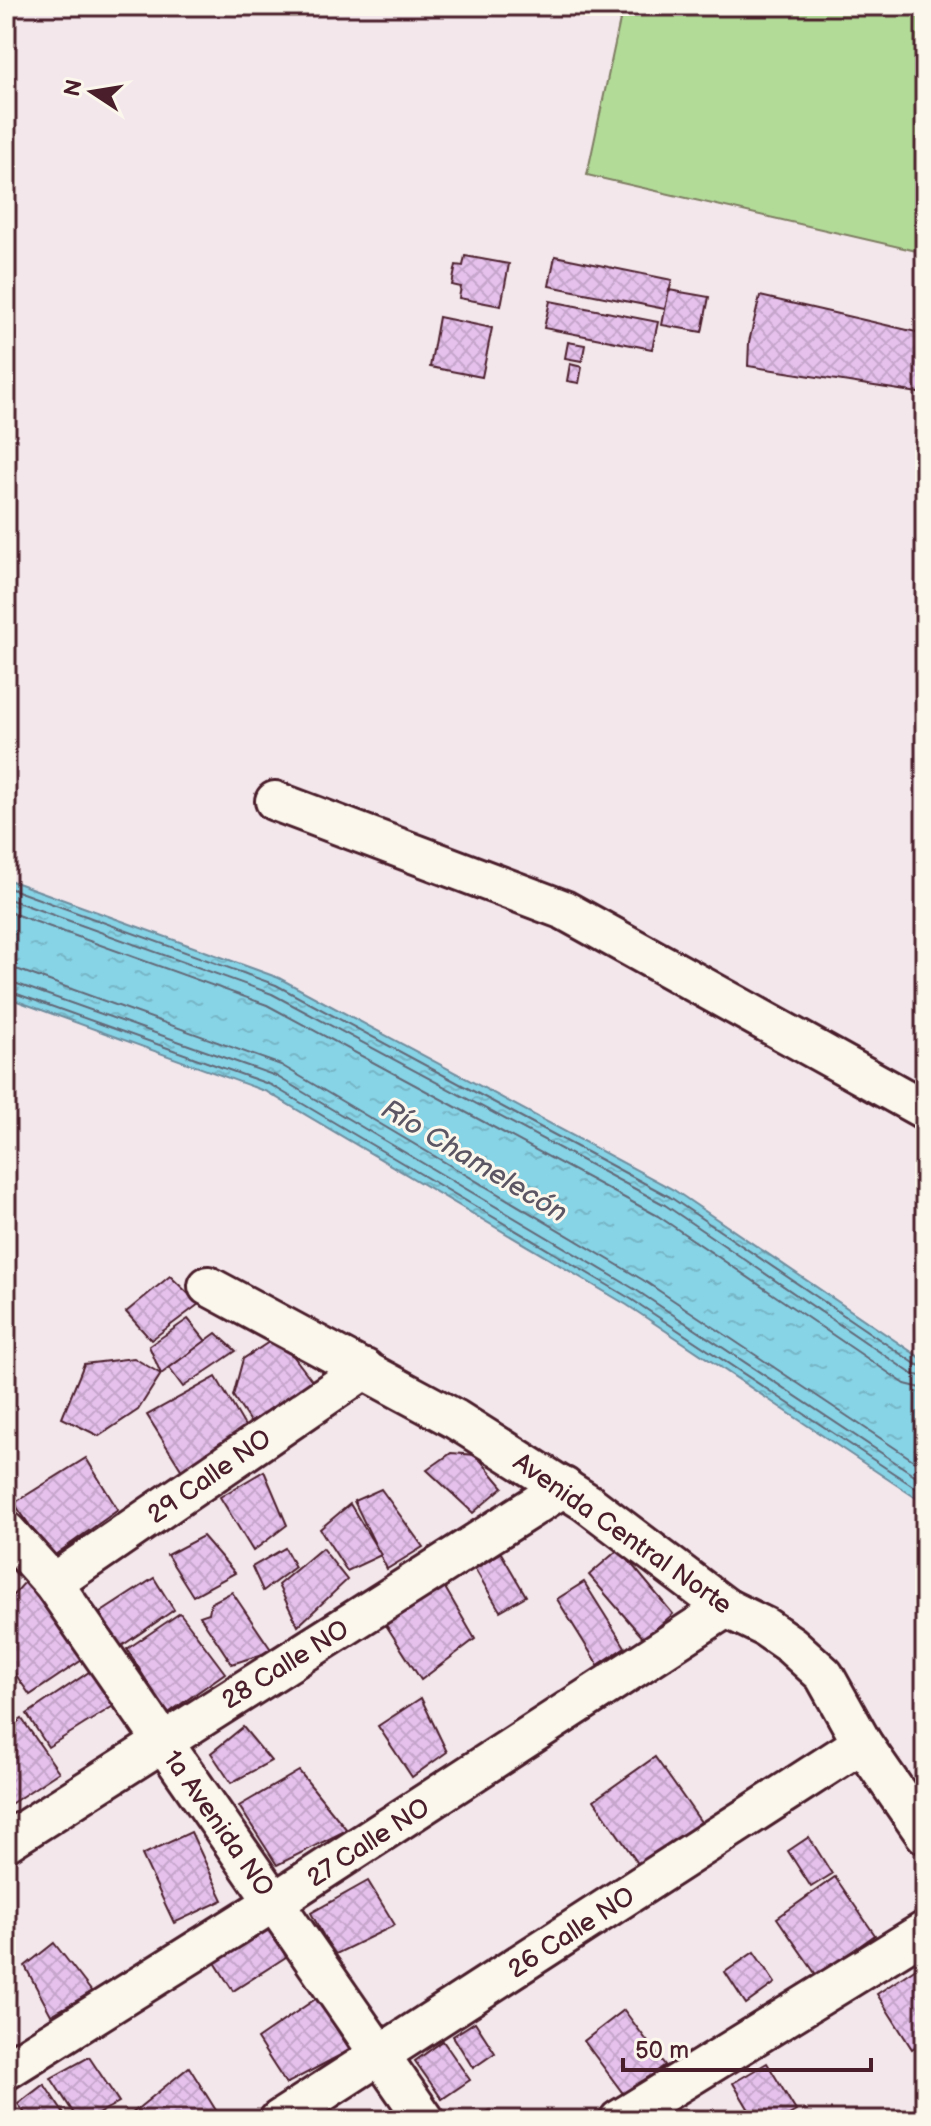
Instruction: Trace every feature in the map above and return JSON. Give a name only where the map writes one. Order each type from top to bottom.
[{"type":"street","points":[[275,801],[564,910],[925,1110]]},
{"type":"street","name":"Avenida Central Norte","points":[[208,1286],[455,1419],[564,1487],[726,1608],[765,1627],[791,1645],[824,1675],[862,1743],[925,1834]]},
{"type":"street","name":"29 Calle NO","points":[[53,1583],[365,1369]]},
{"type":"street","name":"28 Calle NO","points":[[6,1842],[564,1487]]},
{"type":"street","name":"1a Avenida NO","points":[[6,1531],[53,1583],[425,2120]]},
{"type":"street","name":"27 Calle NO","points":[[6,2070],[274,1902],[726,1608]]},
{"type":"street","name":"26 Calle NO","points":[[279,2120],[862,1743]]},
{"type":"street","points":[[619,2120],[925,1931]]},
{"type":"green space","points":[[623,6],[925,6],[925,253],[587,175]]},
{"type":"water","name":"Río Chamelecón","points":[[6,879],[279,978],[674,1190],[925,1361],[925,1504],[627,1305],[267,1092],[6,997]]},
{"type":"building","points":[[465,256],[509,264],[501,306],[459,298],[461,287],[452,285],[456,265],[463,266]]},
{"type":"building","points":[[555,256],[672,280],[665,309],[549,286]]},
{"type":"building","points":[[669,290],[709,297],[702,332],[662,325]]},
{"type":"building","points":[[760,296],[925,334],[925,394],[748,366],[749,342]]},
{"type":"building","points":[[550,301],[658,322],[652,349],[544,328]]},
{"type":"building","points":[[439,317],[492,328],[482,377],[430,367]]},
{"type":"building","points":[[568,342],[585,345],[582,361],[565,358]]},
{"type":"building","points":[[570,364],[582,367],[579,383],[567,381]]},
{"type":"building","points":[[170,1276],[199,1304],[151,1340],[126,1312]]},
{"type":"building","points":[[188,1319],[206,1341],[161,1374],[149,1346]]},
{"type":"building","points":[[216,1333],[236,1351],[183,1387],[169,1368]]},
{"type":"building","points":[[278,1336],[320,1391],[256,1431],[233,1396],[243,1359]]},
{"type":"building","points":[[134,1358],[161,1374],[138,1410],[99,1436],[62,1418],[84,1364]]},
{"type":"building","points":[[216,1377],[252,1438],[182,1471],[147,1415]]},
{"type":"building","points":[[451,1453],[476,1455],[503,1487],[473,1513],[427,1470]]},
{"type":"building","points":[[86,1458],[118,1510],[52,1557],[14,1503]]},
{"type":"building","points":[[264,1471],[287,1525],[253,1551],[220,1497]]},
{"type":"building","points":[[381,1489],[423,1547],[387,1569],[354,1501]]},
{"type":"building","points":[[350,1504],[381,1555],[347,1571],[320,1529]]},
{"type":"building","points":[[203,1536],[235,1573],[193,1596],[167,1555]]},
{"type":"building","points":[[285,1548],[295,1567],[263,1591],[252,1567]]},
{"type":"building","points":[[322,1548],[347,1580],[298,1626],[278,1585]]},
{"type":"building","points":[[619,1549],[673,1614],[644,1639],[589,1575]]},
{"type":"building","points":[[501,1553],[526,1596],[500,1611],[475,1569]]},
{"type":"building","points":[[154,1578],[174,1610],[120,1647],[100,1613]]},
{"type":"building","points":[[25,1582],[85,1658],[30,1695],[6,1661],[6,1603]]},
{"type":"building","points":[[584,1582],[625,1647],[598,1665],[557,1599]]},
{"type":"building","points":[[444,1586],[475,1639],[421,1680],[386,1625]]},
{"type":"building","points":[[232,1592],[272,1651],[232,1664],[200,1616],[209,1613],[211,1603]]},
{"type":"building","points":[[180,1613],[225,1673],[167,1714],[127,1649]]},
{"type":"building","points":[[92,1670],[115,1705],[48,1747],[27,1714]]},
{"type":"building","points":[[421,1698],[447,1752],[412,1777],[378,1726]]},
{"type":"building","points":[[22,1719],[59,1772],[6,1807],[6,1730]]},
{"type":"building","points":[[243,1727],[271,1761],[231,1783],[211,1753]]},
{"type":"building","points":[[655,1757],[701,1822],[639,1865],[594,1800]]},
{"type":"building","points":[[299,1771],[347,1830],[277,1865],[239,1806]]},
{"type":"building","points":[[191,1832],[223,1900],[174,1923],[142,1855]]},
{"type":"building","points":[[809,1837],[832,1874],[811,1887],[788,1851]]},
{"type":"building","points":[[835,1877],[875,1935],[817,1976],[777,1918]]},
{"type":"building","points":[[368,1881],[395,1925],[334,1955],[311,1913]]},
{"type":"building","points":[[269,1923],[286,1957],[233,1991],[211,1956]]},
{"type":"building","points":[[54,1943],[92,1992],[51,2015],[25,1966]]},
{"type":"building","points":[[754,1952],[775,1983],[746,2004],[725,1972]]},
{"type":"building","points":[[925,1962],[925,2040],[912,2049],[877,1994]]},
{"type":"building","points":[[317,1998],[350,2050],[286,2084],[257,2039]]},
{"type":"building","points":[[624,2010],[665,2065],[625,2096],[584,2041]]},
{"type":"building","points":[[475,2022],[495,2053],[473,2068],[453,2036]]},
{"type":"building","points":[[443,2041],[470,2080],[442,2099],[415,2061]]},
{"type":"building","points":[[89,2057],[119,2102],[87,2120],[78,2120],[51,2078]]},
{"type":"building","points":[[767,2063],[796,2111],[780,2120],[755,2120],[733,2083]]},
{"type":"building","points":[[189,2067],[222,2120],[125,2119]]},
{"type":"building","points":[[44,2084],[68,2120],[30,2120],[18,2104]]},
{"type":"building","points":[[490,2110],[497,2120],[475,2120]]}]
